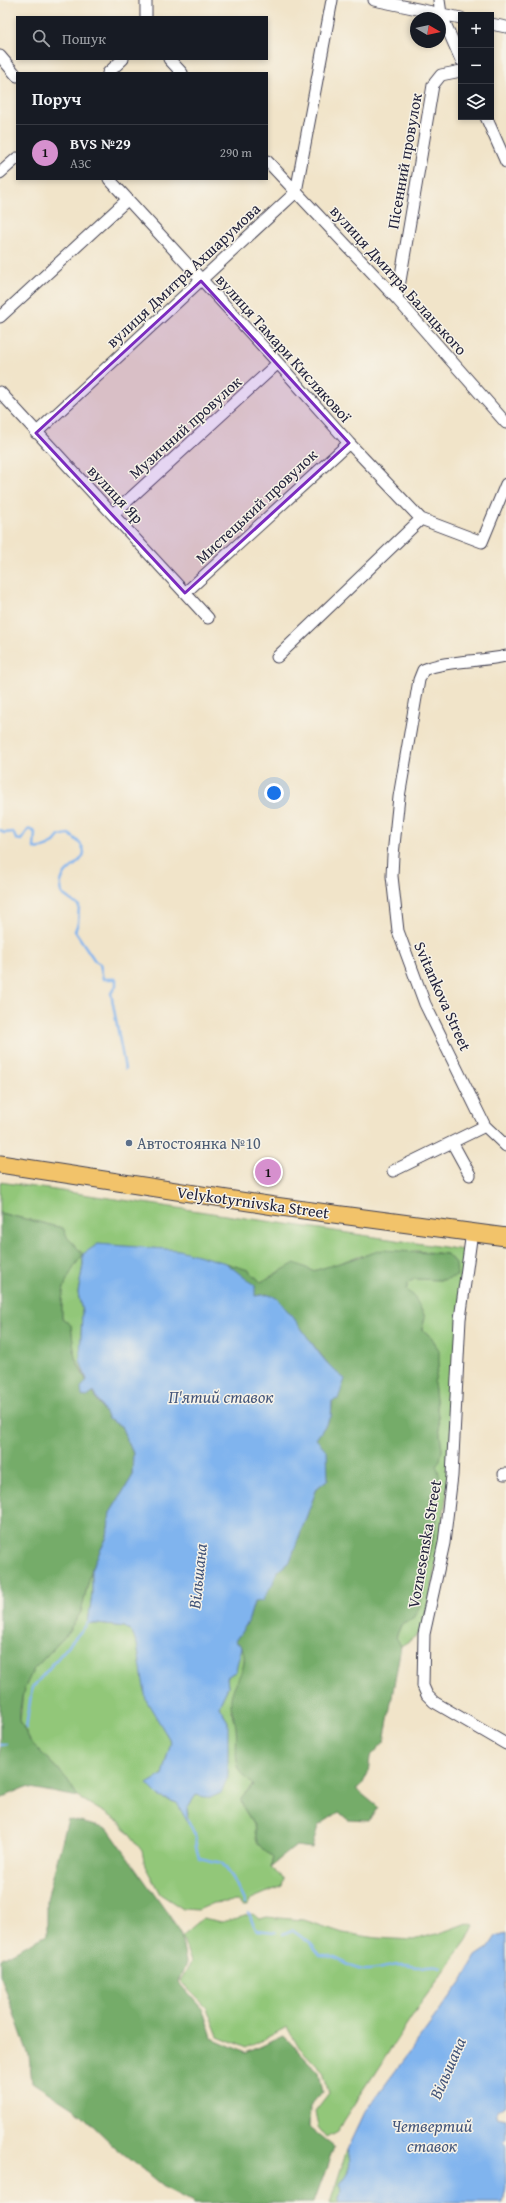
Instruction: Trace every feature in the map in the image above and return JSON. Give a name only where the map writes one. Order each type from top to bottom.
[{"type":"main road","name":"Velykotyrnivska Street","points":[[0,1164],[274,1206],[506,1237]]},
{"type":"street","points":[[146,0],[146,16]]},
{"type":"street","points":[[296,192],[332,0]]},
{"type":"street","points":[[374,0],[431,12]]},
{"type":"street","points":[[438,0],[441,12]]},
{"type":"street","points":[[446,15],[458,17]]},
{"type":"street","points":[[494,25],[506,27]]},
{"type":"street","points":[[446,26],[458,53]]},
{"type":"street","points":[[0,56],[16,75]]},
{"type":"street","points":[[109,72],[122,60]]},
{"type":"street","points":[[169,60],[181,72]]},
{"type":"street","name":"Пісенний провулок","points":[[397,299],[433,85],[441,75],[458,72]]},
{"type":"street","points":[[487,120],[506,162]]},
{"type":"street","points":[[0,173],[16,159]]},
{"type":"street","name":"вулиця Дмитра Балацького","points":[[268,162],[397,299],[506,423]]},
{"type":"street","name":"вулиця Тамари Кислякової","points":[[109,180],[200,281],[278,363],[349,443],[422,519]]},
{"type":"street","name":"вулиця Дмитра Ахшарумова","points":[[36,433],[296,192]]},
{"type":"street","points":[[0,317],[127,200]]},
{"type":"street","name":"Музичний провулок","points":[[113,514],[278,363]]},
{"type":"street","name":"вулиця Яр","points":[[0,392],[36,433],[113,514],[208,618]]},
{"type":"street","name":"Мистецький провулок","points":[[185,593],[349,443]]},
{"type":"street","points":[[277,657],[422,519],[482,542],[506,484]]},
{"type":"street","name":"Svitankova Street","points":[[506,656],[483,661],[434,665],[423,670],[419,680],[399,797],[392,876],[398,931],[425,1004],[485,1126],[506,1146]]},
{"type":"street","points":[[393,1171],[453,1144],[485,1126]]},
{"type":"street","points":[[453,1144],[470,1175]]},
{"type":"street","name":"Voznesenska Street","points":[[472,1232],[460,1319],[452,1476],[444,1542],[424,1634],[423,1686],[427,1695],[434,1702],[506,1744]]},
{"type":"highlighted area","points":[[201,281],[349,443],[185,593],[36,433]]},
{"type":"green space","points":[[0,1182],[464,1250],[448,1486],[426,1625],[414,1638],[401,1646],[396,1638],[401,1625],[413,1618],[420,1605],[437,1519],[430,1496],[437,1489],[436,1465],[442,1450],[434,1383],[439,1363],[430,1336],[422,1329],[425,1317],[414,1296],[406,1291],[408,1283],[414,1279],[443,1280],[456,1264],[447,1254],[416,1251],[358,1256],[332,1266],[313,1271],[282,1270],[261,1282],[248,1270],[215,1261],[83,1254],[83,1265],[78,1293],[82,1311],[80,1361],[87,1380],[75,1358],[71,1325],[62,1318],[62,1298],[65,1284],[82,1254],[67,1237],[63,1228],[0,1213]]},
{"type":"green space","points":[[0,1213],[63,1228],[67,1237],[83,1254],[72,1270],[65,1284],[62,1298],[62,1318],[71,1325],[75,1358],[81,1371],[108,1419],[121,1426],[133,1453],[132,1477],[110,1513],[107,1537],[92,1568],[81,1612],[68,1633],[33,1670],[23,1692],[20,1710],[20,1721],[30,1741],[67,1779],[78,1797],[26,1787],[0,1798]]},
{"type":"green space","points":[[382,1250],[447,1254],[456,1264],[457,1276],[443,1280],[414,1279],[408,1283],[406,1290],[414,1296],[425,1317],[422,1329],[430,1336],[439,1350],[439,1363],[434,1383],[442,1450],[440,1460],[436,1465],[439,1474],[439,1482],[436,1489],[430,1496],[437,1519],[420,1606],[413,1618],[401,1625],[396,1637],[401,1646],[384,1742],[370,1757],[368,1773],[362,1785],[356,1789],[378,1807],[369,1821],[348,1820],[339,1812],[318,1826],[312,1848],[296,1846],[270,1867],[273,1858],[259,1845],[254,1826],[241,1802],[241,1798],[253,1785],[240,1770],[236,1757],[236,1727],[231,1707],[231,1698],[243,1666],[244,1653],[241,1645],[235,1641],[248,1622],[254,1602],[273,1583],[278,1571],[290,1561],[317,1488],[328,1479],[316,1439],[331,1417],[335,1372],[295,1321],[277,1303],[267,1294],[255,1296],[239,1274],[226,1263],[248,1270],[261,1282],[295,1263],[313,1271]]},
{"type":"green space","points":[[92,1568],[92,1595],[88,1623],[125,1627],[132,1633],[137,1644],[147,1700],[171,1742],[162,1775],[147,1784],[160,1797],[177,1803],[188,1815],[187,1808],[196,1795],[210,1797],[228,1722],[219,1706],[228,1687],[227,1677],[236,1671],[237,1661],[248,1622],[243,1671],[235,1686],[231,1711],[236,1722],[238,1766],[243,1775],[253,1784],[241,1798],[241,1802],[254,1826],[259,1845],[273,1858],[270,1867],[284,1879],[282,1886],[249,1900],[248,1905],[243,1905],[237,1901],[214,1903],[198,1910],[183,1909],[160,1894],[145,1866],[142,1851],[120,1822],[78,1797],[67,1779],[30,1741],[20,1721],[23,1692],[33,1670],[68,1633],[81,1612]]},
{"type":"green space","points":[[68,1819],[108,1829],[180,1931],[186,1963],[178,1982],[203,2010],[212,2038],[246,2053],[284,2036],[319,2073],[323,2091],[310,2106],[309,2127],[334,2147],[314,2203],[194,2203],[165,2188],[114,2146],[81,2114],[32,2082],[29,2056],[0,1974],[0,1959],[47,1935],[47,1899]]},
{"type":"green space","points":[[253,1914],[259,1919],[266,1917],[304,1920],[343,1933],[377,1938],[413,1940],[440,1933],[467,1923],[474,1925],[467,1940],[418,2007],[337,2131],[326,2137],[318,2127],[315,2111],[329,2093],[323,2072],[298,2046],[287,2027],[247,2048],[218,2036],[207,2008],[180,1981],[191,1962],[182,1936],[203,1918],[222,1922]]},
{"type":"green space","points":[[347,2150],[350,2164],[348,2172],[339,2184],[342,2190],[338,2198],[339,2203],[330,2203]]},
{"type":"water","name":"П'ятий ставок","points":[[98,1244],[179,1250],[226,1263],[255,1286],[255,1296],[268,1295],[279,1300],[320,1355],[345,1379],[338,1399],[332,1401],[331,1417],[316,1439],[327,1451],[328,1479],[317,1488],[290,1561],[278,1571],[273,1583],[262,1601],[254,1602],[248,1622],[235,1641],[242,1647],[236,1671],[227,1677],[228,1687],[219,1706],[228,1722],[228,1776],[221,1793],[210,1798],[196,1795],[187,1808],[188,1823],[177,1803],[160,1797],[147,1784],[162,1775],[171,1742],[146,1700],[137,1644],[132,1633],[125,1627],[88,1623],[92,1595],[92,1568],[107,1537],[110,1513],[132,1477],[133,1453],[121,1426],[108,1419],[94,1392],[87,1397],[82,1396],[81,1388],[87,1380],[80,1361],[82,1311],[78,1293],[83,1265],[83,1254]]},
{"type":"water","name":"Четвертий ставок","points":[[506,1933],[506,2105],[497,2111],[497,2117],[506,2119],[506,2138],[504,2141],[506,2144],[506,2188],[503,2203],[339,2203],[338,2198],[342,2190],[339,2184],[348,2172],[350,2164],[347,2150],[365,2112],[462,1981],[476,1956],[488,1948],[496,1936]]},
{"type":"waterway","name":"Вільшана","points":[[0,830],[4,833],[13,832],[16,839],[21,840],[28,830],[31,829],[35,833],[34,848],[48,846],[59,836],[69,834],[84,850],[80,860],[64,875],[61,883],[62,894],[79,906],[78,923],[75,931],[95,961],[100,964],[103,979],[116,979],[116,986],[111,993],[125,1069]]},
{"type":"waterway","points":[[26,1728],[32,1688],[88,1623]]},
{"type":"waterway","points":[[0,1745],[6,1744]]},
{"type":"waterway","name":"Вільшана","points":[[188,1820],[195,1835],[199,1858],[222,1863],[233,1878],[245,1903]]},
{"type":"waterway","name":"Вільшана","points":[[249,1913],[257,1930],[275,1932]]},
{"type":"waterway","name":"Вільшана","points":[[283,1934],[292,1930],[311,1944],[321,1956],[334,1958],[358,1969],[374,1970],[399,1965],[419,1967],[436,1965],[442,1967]]},
{"type":"place","name":"Автостоянка №10","points":[[129,1143]]},
{"type":"place","name":"BVS №29","points":[[268,1172]]}]
